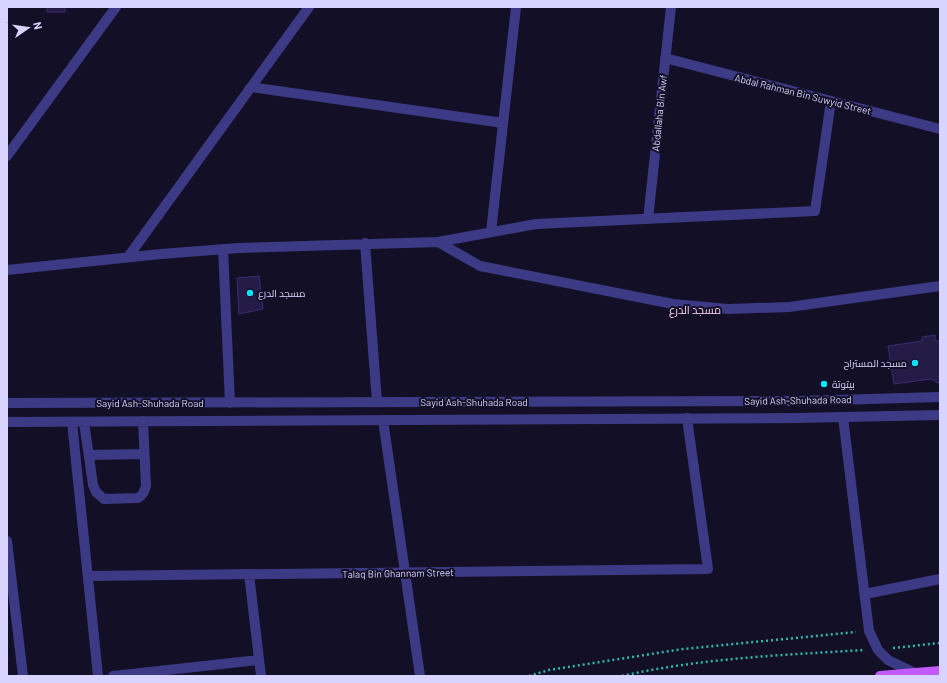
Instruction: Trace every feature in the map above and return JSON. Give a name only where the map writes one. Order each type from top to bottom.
[{"type":"main road","points":[[880,676],[940,671]]},
{"type":"street","points":[[7,156],[116,7]]},
{"type":"street","points":[[128,257],[308,7]]},
{"type":"street","points":[[491,232],[516,7]]},
{"type":"street","name":"Abdallaha Bin Awf","points":[[648,219],[671,7]]},
{"type":"street","name":"Abdal Rahman Bin Suwyid Street","points":[[665,58],[940,129]]},
{"type":"street","points":[[250,87],[503,123]]},
{"type":"street","points":[[7,270],[128,257],[223,249],[365,243],[438,242],[536,224],[815,212],[831,101]]},
{"type":"street","points":[[438,242],[480,266],[673,304],[728,309],[789,307],[940,286]]},
{"type":"street","points":[[365,243],[377,402]]},
{"type":"street","points":[[223,249],[230,403]]},
{"type":"street","name":"Sayid Ash-Shuhada Road","points":[[7,404],[790,401],[940,397]]},
{"type":"street","name":"Sayid Ash-Shuhada Road","points":[[7,422],[844,417],[940,415]]},
{"type":"street","points":[[844,417],[869,631],[878,650],[888,660],[917,674]]},
{"type":"street","name":"Talaq Bin Ghannam Street","points":[[88,576],[708,569],[687,418]]},
{"type":"street","points":[[383,420],[420,676]]},
{"type":"street","points":[[84,422],[93,485],[96,492],[104,499],[138,498],[142,496],[146,486],[143,421]]},
{"type":"street","points":[[72,422],[98,676]]},
{"type":"street","points":[[89,455],[144,454]]},
{"type":"street","points":[[7,541],[23,676]]},
{"type":"street","points":[[249,574],[261,676]]},
{"type":"street","points":[[865,594],[940,579]]},
{"type":"street","points":[[113,676],[259,660]]},
{"type":"path","points":[[529,676],[549,670],[683,649],[869,631]]},
{"type":"path","points":[[622,676],[646,671],[748,658],[878,650],[940,643]]},
{"type":"building","points":[[47,7],[65,7],[65,12],[47,12]]},
{"type":"building","name":"مسجد الدرع","points":[[259,276],[263,309],[239,314],[237,278]]},
{"type":"building","name":"مسجد المستراح","points":[[935,335],[935,341],[940,341],[940,384],[931,379],[894,384],[888,346],[922,341],[922,337]]},
{"type":"place","name":"مسجد الدرع","points":[[250,293]]},
{"type":"place","name":"مسجد المستراح","points":[[915,363]]},
{"type":"place","name":"بيتوتة","points":[[824,384]]},
{"type":"district","name":"مسجد الدرع","points":[[695,309]]}]
